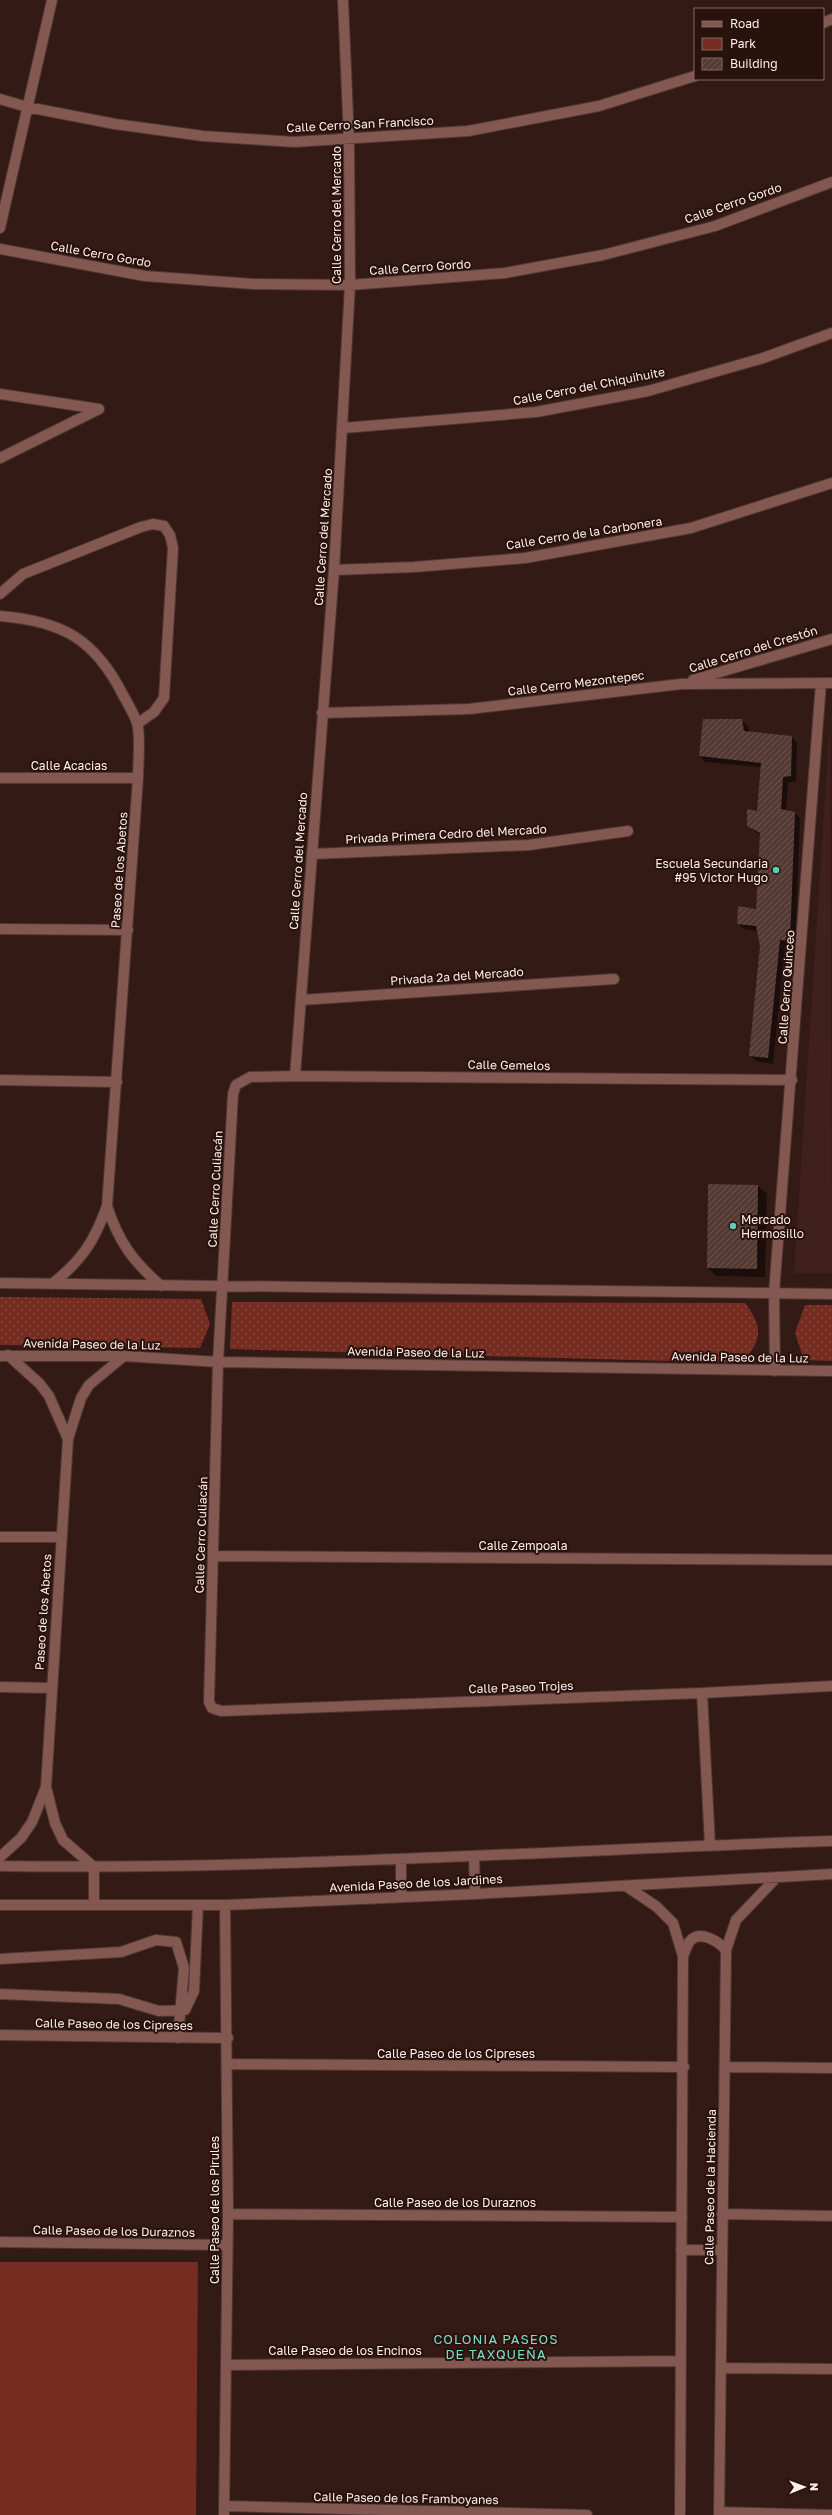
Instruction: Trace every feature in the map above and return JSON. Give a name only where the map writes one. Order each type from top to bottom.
[{"type":"street","points":[[0,228],[52,0]]},
{"type":"street","name":"Calle Cerro del Mercado","points":[[295,1076],[334,570],[350,285],[349,140],[343,0]]},
{"type":"street","name":"Calle Cerro San Francisco","points":[[0,99],[27,107],[115,124],[203,136],[294,142],[349,140],[476,129],[599,106],[694,76]]},
{"type":"street","name":"Calle Cerro Gordo","points":[[0,249],[145,276],[253,284],[350,285],[505,273],[603,255],[715,226],[832,182]]},
{"type":"street","name":"Calle Cerro del Chiquihuite","points":[[343,428],[536,412],[648,391],[763,358],[832,333]]},
{"type":"street","points":[[0,394],[99,409],[0,458]]},
{"type":"street","name":"Calle Cerro de la Carbonera","points":[[334,570],[414,567],[533,556],[691,528],[832,483]]},
{"type":"street","points":[[0,594],[23,574],[141,527],[153,524],[164,526],[170,535],[173,548],[164,698],[154,712],[137,724]]},
{"type":"street","name":"Paseo de los Abetos","points":[[0,616],[47,622],[69,632],[91,648],[110,669],[137,724],[138,778],[107,1206],[98,1231],[89,1247],[71,1269],[52,1284]]},
{"type":"street","name":"Calle Cerro del Crestón","points":[[681,684],[832,639]]},
{"type":"street","name":"Calle Cerro Quinceo","points":[[775,1371],[774,1293],[792,1080],[821,683]]},
{"type":"street","name":"Calle Cerro Mezontepec","points":[[322,714],[469,709],[681,684],[832,683]]},
{"type":"street","name":"Calle Acacias","points":[[0,778],[138,778]]},
{"type":"street","name":"Privada Primera Cedro del Mercado","points":[[312,854],[529,845],[628,831]]},
{"type":"street","points":[[0,929],[128,930]]},
{"type":"street","name":"Privada 2ª del Mercado","points":[[301,1000],[614,979]]},
{"type":"street","name":"Calle Gemelos","points":[[233,1094],[236,1085],[250,1077],[295,1076],[792,1080]]},
{"type":"street","points":[[0,1080],[117,1082]]},
{"type":"street","name":"Calle Cerro Culiacán","points":[[212,1708],[209,1702],[218,1362],[233,1094]]},
{"type":"street","name":"Paseo de los Abetos","points":[[107,1206],[114,1229],[125,1250],[161,1286]]},
{"type":"street","points":[[0,1284],[832,1294]]},
{"type":"street","name":"Paseo de los Abetos","points":[[4,1356],[40,1384],[49,1396],[68,1439]]},
{"type":"street","name":"Avenida Paseo de la Luz","points":[[4,1356],[124,1356],[218,1362],[832,1371]]},
{"type":"street","name":"Paseo de los Abetos","points":[[94,1867],[63,1840],[55,1822],[46,1787],[51,1688],[68,1439],[81,1398],[89,1385],[124,1356]]},
{"type":"street","points":[[0,1537],[61,1538]]},
{"type":"street","name":"Calle Zempoala","points":[[213,1556],[832,1560]]},
{"type":"street","name":"Calle Paseo Trojes","points":[[212,1708],[221,1711],[702,1693],[832,1686]]},
{"type":"street","points":[[0,1687],[51,1688]]},
{"type":"street","points":[[702,1693],[710,1845]]},
{"type":"street","name":"Paseo de los Abetos","points":[[0,1857],[21,1838],[32,1822],[46,1787]]},
{"type":"street","name":"Avenida Paseo de los Jardines","points":[[0,1866],[94,1867],[401,1859],[832,1841]]},
{"type":"street","points":[[474,1856],[475,1894]]},
{"type":"street","points":[[401,1859],[401,1897]]},
{"type":"street","points":[[94,1867],[94,1905]]},
{"type":"street","name":"Avenida Paseo de los Jardines","points":[[0,1905],[225,1905],[475,1894],[832,1874]]},
{"type":"street","name":"Calle Paseo de la Hacienda","points":[[719,2514],[726,1950],[736,1920],[777,1876]]},
{"type":"street","points":[[626,1886],[657,1907],[673,1923],[683,1956],[684,2067],[681,2250],[680,2515]]},
{"type":"street","points":[[0,1994],[119,1999],[159,2012],[186,2010],[194,1991],[198,1904]]},
{"type":"street","name":"Calle Paseo de los Pirules","points":[[224,2511],[228,2214],[228,2038],[225,1905]]},
{"type":"street","points":[[683,1956],[690,1941],[696,1937],[709,1937],[718,1942],[726,1950]]},
{"type":"street","points":[[0,1958],[121,1952],[156,1940],[176,1942],[184,1968],[178,2038]]},
{"type":"street","name":"Calle Paseo de los Cipreses","points":[[0,2035],[228,2038]]},
{"type":"street","name":"Calle Paseo de los Cipreses","points":[[228,2064],[684,2067]]},
{"type":"street","points":[[725,2067],[832,2068]]},
{"type":"street","name":"Calle Paseo de los Duraznos","points":[[228,2214],[682,2217]]},
{"type":"street","points":[[722,2214],[832,2216]]},
{"type":"street","name":"Calle Paseo de los Duraznos","points":[[0,2242],[227,2245]]},
{"type":"street","points":[[681,2250],[722,2250]]},
{"type":"street","name":"Calle Paseo de los Encinos","points":[[226,2365],[681,2361]]},
{"type":"street","points":[[721,2368],[832,2369]]},
{"type":"street","name":"Calle Paseo de los Framboyanes","points":[[224,2511],[587,2515]]},
{"type":"street","points":[[719,2514],[832,2514]]},
{"type":"shaded area","points":[[830,722],[832,1273],[794,1273]]},
{"type":"green space","points":[[0,1297],[201,1299],[210,1324],[200,1348],[0,1345]]},
{"type":"green space","points":[[232,1302],[745,1303],[758,1327],[758,1334],[754,1347],[742,1363],[230,1349]]},
{"type":"green space","points":[[805,1305],[832,1305],[832,1361],[804,1360],[795,1333]]},
{"type":"green space","points":[[0,2262],[198,2262],[196,2515],[0,2515]]},
{"type":"building","name":"Escuela Secundaria #95 Victor Hugo","points":[[703,719],[742,719],[744,731],[792,736],[791,776],[783,777],[781,809],[795,812],[790,941],[780,940],[768,1058],[749,1056],[760,946],[756,926],[737,924],[738,906],[756,909],[760,833],[747,826],[747,809],[757,811],[761,763],[699,756]]},
{"type":"building","name":"Mercado Hermosillo","points":[[708,1184],[758,1185],[757,1269],[707,1268]]},
{"type":"place","name":"Escuela Secundaria #95 Victor Hugo","points":[[776,870]]},
{"type":"place","name":"Mercado Hermosillo","points":[[733,1226]]},
{"type":"district","name":"COLONIA PASEOS DE TAXQUEÑA","points":[[496,2346]]}]
